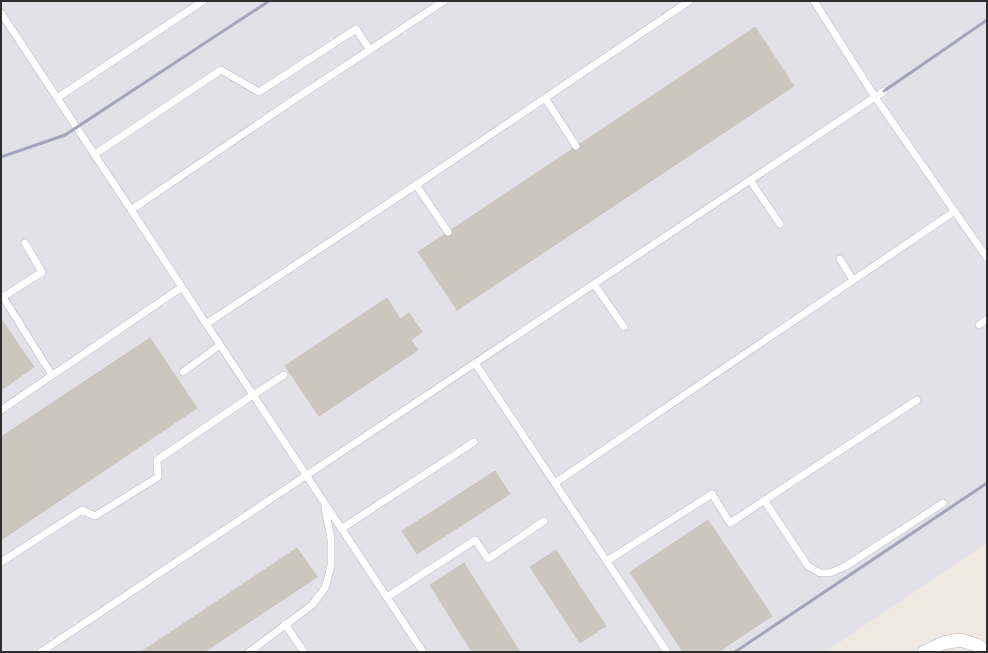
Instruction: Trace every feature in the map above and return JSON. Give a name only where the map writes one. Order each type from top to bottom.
[{"type":"street","points":[[924,652],[943,643],[960,640],[977,645],[986,652]]},
{"type":"lane","points":[[57,98],[203,1]]},
{"type":"lane","points":[[131,210],[292,101],[444,1]]},
{"type":"lane","points":[[206,324],[689,1]]},
{"type":"lane","points":[[814,1],[875,97],[987,258]]},
{"type":"lane","points":[[1,13],[387,597],[419,651]]},
{"type":"lane","points":[[95,154],[221,70],[259,92],[356,29],[370,50]]},
{"type":"lane","points":[[41,652],[884,91]]},
{"type":"lane","points":[[545,98],[576,146]]},
{"type":"lane","points":[[750,180],[780,224]]},
{"type":"lane","points":[[416,185],[448,232]]},
{"type":"lane","points":[[555,482],[955,211]]},
{"type":"lane","points":[[25,243],[42,272],[3,297],[52,375]]},
{"type":"lane","points":[[840,259],[854,280]]},
{"type":"lane","points":[[594,284],[624,327]]},
{"type":"lane","points":[[1,410],[182,287]]},
{"type":"lane","points":[[978,325],[987,319]]},
{"type":"lane","points":[[183,372],[220,345]]},
{"type":"lane","points":[[475,363],[667,652]]},
{"type":"lane","points":[[1,562],[82,510],[95,516],[158,477],[157,460],[284,375]]},
{"type":"lane","points":[[607,561],[712,494],[730,522],[917,400]]},
{"type":"lane","points":[[341,528],[474,442]]},
{"type":"lane","points":[[764,500],[808,566],[820,573],[830,573],[846,566],[943,503]]},
{"type":"lane","points":[[248,652],[312,605],[325,588],[331,566],[331,538],[324,503]]},
{"type":"lane","points":[[387,597],[476,540],[488,559],[544,522]]},
{"type":"lane","points":[[285,624],[304,652]]},
{"type":"shaded area","points":[[1,1],[987,1],[987,543],[825,652],[1,652]]},
{"type":"building","points":[[755,27],[794,86],[457,310],[418,252]]},
{"type":"building","points":[[387,298],[400,319],[409,313],[422,332],[411,340],[418,350],[319,416],[285,366]]},
{"type":"building","points":[[1,319],[34,367],[1,390]]},
{"type":"building","points":[[150,338],[197,408],[1,540],[1,437]]},
{"type":"building","points":[[495,471],[510,494],[417,554],[402,531]]},
{"type":"building","points":[[708,520],[772,616],[718,652],[683,652],[630,572]]},
{"type":"building","points":[[297,548],[317,577],[204,652],[141,652]]},
{"type":"building","points":[[556,550],[606,626],[580,643],[530,567]]},
{"type":"building","points":[[464,563],[520,652],[472,652],[430,585]]},
{"type":"railway","points":[[1,157],[65,135],[269,1]]},
{"type":"railway","points":[[884,91],[987,20]]},
{"type":"railway","points":[[735,652],[987,483]]}]
